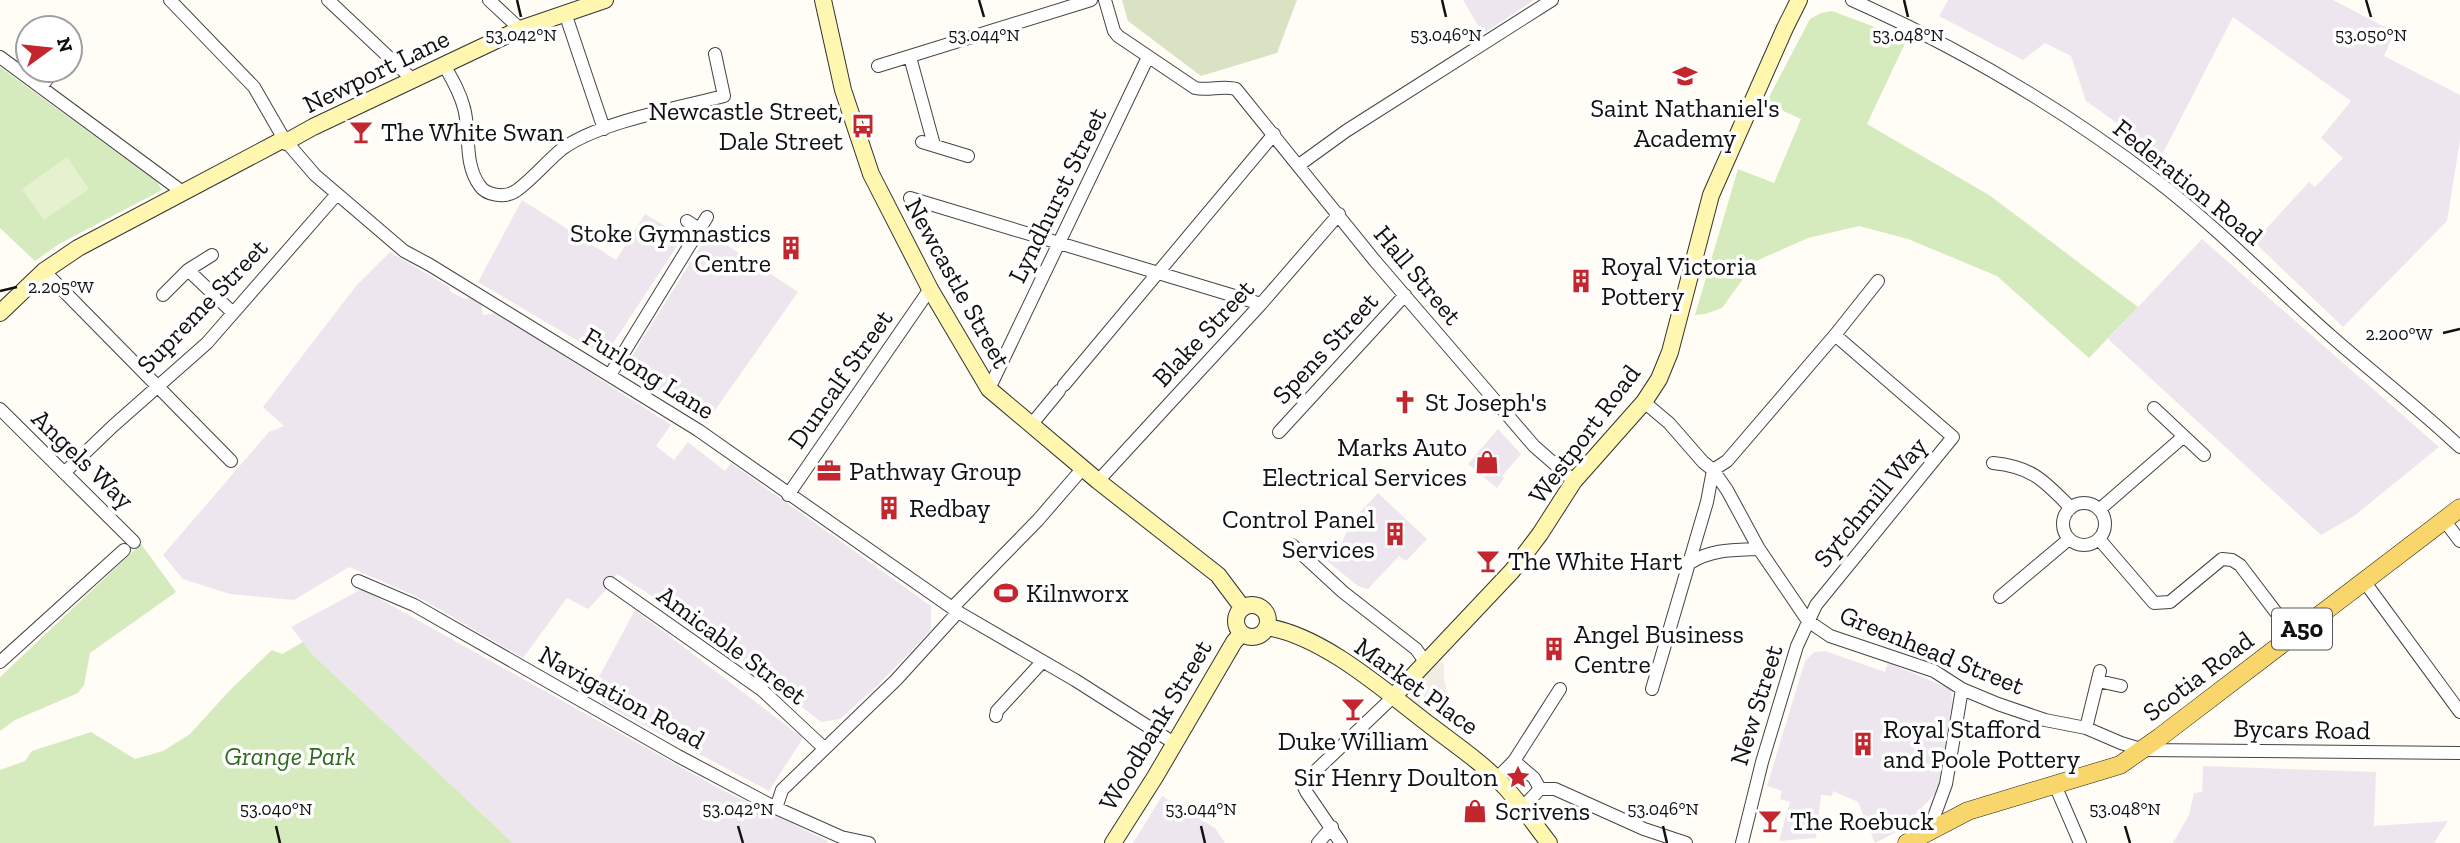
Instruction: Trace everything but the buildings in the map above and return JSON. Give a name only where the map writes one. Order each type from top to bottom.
[{"type":"main road","name":"Scotia Road","points":[[1937,827],[1968,811],[2120,765],[2144,750],[2460,508]]},
{"type":"main road","name":"A50","points":[[1907,843],[1937,827]]},
{"type":"street","name":"Furlong Lane","points":[[170,0],[254,87],[285,141],[315,175],[404,251],[698,430],[955,610],[1076,680],[1174,743]]},
{"type":"street","points":[[328,0],[412,79]]},
{"type":"street","points":[[489,0],[520,29]]},
{"type":"street","name":"Newcastle Street","points":[[823,0],[843,90],[863,155],[930,289],[989,389],[1098,481],[1218,575],[1242,607]]},
{"type":"street","points":[[878,66],[1091,0]]},
{"type":"street","points":[[1105,0],[1114,30],[1148,57]]},
{"type":"street","points":[[1299,165],[1346,131],[1552,0]]},
{"type":"street","name":"Westport Road","points":[[1394,697],[1512,572],[1541,534],[1574,481],[1644,402],[1659,379],[1670,352],[1712,195],[1799,0]]},
{"type":"street","name":"Federation Road","points":[[1852,0],[1957,51],[2073,120],[2147,174],[2232,244],[2333,338],[2425,414],[2460,447]]},
{"type":"street","name":"Newport Lane","points":[[0,313],[44,271],[78,247],[412,79],[520,29],[600,1]]},
{"type":"street","points":[[565,13],[604,129]]},
{"type":"street","points":[[444,65],[459,92],[465,110],[470,161],[482,189],[500,196],[514,192],[562,149],[579,138],[724,96],[715,54]]},
{"type":"street","points":[[0,57],[184,193]]},
{"type":"street","name":"Hall Street","points":[[1148,57],[1195,88],[1236,89],[1405,295],[1534,446],[1574,481]]},
{"type":"street","name":"Lyndhurst Street","points":[[989,389],[1148,57]]},
{"type":"street","points":[[910,58],[928,144],[968,156]]},
{"type":"street","points":[[1031,425],[1160,274],[1274,134]]},
{"type":"street","name":"Supreme Street","points":[[64,473],[207,342],[337,194]]},
{"type":"street","points":[[910,198],[1261,304]]},
{"type":"street","name":"Blake Street","points":[[1098,481],[1261,304],[1339,214]]},
{"type":"street","points":[[610,375],[707,217]]},
{"type":"street","points":[[687,221],[699,229]]},
{"type":"street","points":[[163,295],[188,270],[212,255]]},
{"type":"street","points":[[188,270],[233,312]]},
{"type":"street","points":[[44,271],[231,461]]},
{"type":"street","points":[[1653,689],[1663,674],[1713,470],[1727,461],[1878,281]]},
{"type":"street","name":"Duncalf Street","points":[[788,495],[930,289]]},
{"type":"street","name":"Spens Street","points":[[1279,432],[1405,295]]},
{"type":"street","name":"Sytchmill Way","points":[[1808,621],[1822,596],[1953,437],[1835,335]]},
{"type":"street","name":"Greenhead Street","points":[[1644,402],[1670,423],[1713,470],[1759,549],[1808,621],[1830,636],[1934,671],[1962,689],[2045,720],[2086,728],[2144,750]]},
{"type":"street","points":[[2154,408],[2204,455]]},
{"type":"street","name":"Angels Way","points":[[0,409],[64,473],[129,546],[0,662]]},
{"type":"street","points":[[2100,509],[2183,437]]},
{"type":"street","points":[[1993,463],[2018,467],[2041,478],[2071,508]]},
{"type":"street","points":[[776,808],[782,790],[895,680],[1083,468]]},
{"type":"street","points":[[2090,503],[2100,509],[2105,527],[2099,539],[2089,545],[2069,539],[2063,525],[2071,508],[2090,503]]},
{"type":"street","points":[[2444,520],[2460,541]]},
{"type":"street","points":[[2000,597],[2069,539]]},
{"type":"street","points":[[2099,539],[2154,603],[2170,602],[2222,559],[2232,559],[2240,565],[2294,636]]},
{"type":"street","points":[[1292,545],[1323,575],[1416,649],[1426,663]]},
{"type":"street","points":[[1690,563],[1712,552],[1759,549]]},
{"type":"street","name":"Navigation Road","points":[[358,581],[414,605],[776,808],[840,840],[869,843]]},
{"type":"street","points":[[2364,581],[2460,712]]},
{"type":"street","name":"Amicable Street","points":[[610,583],[762,690],[824,748]]},
{"type":"street","points":[[1253,604],[1261,607],[1268,617],[1267,627],[1262,634],[1255,637],[1241,634],[1235,622],[1242,607],[1253,604]]},
{"type":"street","name":"New Street","points":[[1742,843],[1774,723],[1797,646],[1808,621]]},
{"type":"street","name":"Market Place","points":[[1267,627],[1280,629],[1315,643],[1394,697],[1484,766],[1549,843]]},
{"type":"street","name":"Woodbank Street","points":[[1113,843],[1241,634]]},
{"type":"street","points":[[996,716],[997,711],[1042,662]]},
{"type":"street","points":[[2086,728],[2100,673],[2121,686]]},
{"type":"street","points":[[1496,779],[1514,761],[1560,689]]},
{"type":"street","points":[[1937,827],[1935,814],[1945,784],[1962,689]]},
{"type":"street","points":[[1342,843],[1313,803],[1304,787],[1305,782],[1394,697]]},
{"type":"street","name":"Bycars Road","points":[[2144,750],[2460,753]]},
{"type":"street","points":[[1514,761],[1534,778],[1540,789]]},
{"type":"street","points":[[2055,785],[2080,843]]},
{"type":"street","points":[[1522,808],[1540,789],[1556,789],[1644,830],[1686,843]]},
{"type":"street","points":[[1318,843],[1332,827]]},
{"type":"shaded area","points":[[1463,0],[1534,0],[1483,34]]},
{"type":"shaded area","points":[[1948,0],[2333,0],[2385,27],[2392,38],[2384,56],[2460,95],[2460,140],[2447,221],[2343,327],[2254,242],[2309,182],[2315,187],[2343,158],[2321,138],[2351,101],[2233,17],[2162,155],[2086,101],[2071,56],[2045,43],[2023,60],[1939,16]]},
{"type":"shaded area","points":[[522,200],[616,260],[645,214],[683,237],[608,351],[600,354],[478,282]]},
{"type":"shaded area","points":[[709,233],[798,292],[706,423],[632,374],[628,362]]},
{"type":"shaded area","points":[[2202,239],[2439,447],[2354,516],[2321,535],[2108,339]]},
{"type":"shaded area","points":[[390,252],[449,287],[450,291],[457,295],[465,299],[472,297],[481,303],[483,315],[497,313],[671,425],[656,446],[674,460],[688,442],[725,471],[731,463],[931,606],[931,630],[878,685],[840,719],[821,722],[680,616],[677,605],[666,598],[657,599],[617,574],[588,609],[567,598],[523,658],[420,598],[349,567],[294,600],[230,594],[183,579],[163,555],[269,432],[284,426],[263,407],[356,286]]},
{"type":"shaded area","points":[[1498,429],[1521,454],[1502,476],[1504,478],[1497,488],[1468,464]]},
{"type":"shaded area","points":[[1378,493],[1427,539],[1406,561],[1399,556],[1368,589],[1358,586],[1327,561],[1342,542],[1351,522]]},
{"type":"shaded area","points":[[362,589],[722,790],[828,841],[513,843],[312,654],[291,627]]},
{"type":"shaded area","points":[[635,610],[803,738],[769,791],[602,703],[602,693],[593,688]]},
{"type":"shaded area","name":"Royal Stafford and Poole Pottery","points":[[1825,651],[1885,672],[1888,663],[1951,689],[1952,703],[1939,784],[1934,795],[1900,830],[1875,843],[1858,802],[1833,791],[1832,796],[1821,795],[1816,838],[1779,841],[1790,802],[1780,799],[1782,791],[1767,786],[1805,661],[1814,652]]},
{"type":"shaded area","points":[[1437,662],[1444,663],[1444,680],[1454,718],[1448,723],[1436,713],[1418,707],[1410,698],[1413,687]]},
{"type":"shaded area","points":[[2203,766],[2376,772],[2374,826],[2448,821],[2434,843],[2173,843],[2189,815],[2194,793],[2202,792]]},
{"type":"shaded area","points":[[1162,796],[1215,828],[1225,843],[1133,843]]},
{"type":"green space","points":[[1122,0],[1297,0],[1277,53],[1201,76],[1128,21]]},
{"type":"green space","points":[[1832,11],[1907,39],[1867,124],[1989,195],[2138,307],[2089,358],[1997,276],[1908,239],[1859,226],[1808,238],[1756,261],[1722,308],[1695,315],[1738,169],[1774,183],[1801,119],[1766,103],[1810,19]]},
{"type":"green space","points":[[0,67],[14,77],[14,84],[23,84],[157,182],[162,190],[59,244],[35,261],[0,228]]},
{"type":"green space","points":[[67,157],[89,189],[44,220],[22,189]]},
{"type":"green space","points":[[141,544],[176,592],[90,653],[84,685],[78,693],[15,720],[0,731],[0,677]]},
{"type":"green space","name":"Grange Park","points":[[303,642],[312,654],[513,843],[0,843],[0,770],[25,761],[32,751],[91,732],[135,759],[163,751],[190,734],[272,650],[282,654]]},
{"type":"place","name":"Saint Nathaniel's Academy","points":[[1685,76]]},
{"type":"place","name":"Newcastle Street, Dale Street","points":[[863,126]]},
{"type":"place","name":"The White Swan","points":[[361,132]]},
{"type":"place","name":"Stoke Gymnastics Centre","points":[[791,248]]},
{"type":"place","name":"Royal Victoria Pottery","points":[[1581,281]]},
{"type":"place","name":"St Joseph's","points":[[1405,402]]},
{"type":"place","name":"Marks Auto Electrical Services","points":[[1487,462]]},
{"type":"place","name":"Pathway Group","points":[[829,471]]},
{"type":"place","name":"Redbay","points":[[889,508]]},
{"type":"place","name":"Control Panel Services","points":[[1395,534]]},
{"type":"place","name":"The White Hart","points":[[1488,561]]},
{"type":"place","name":"Kilnworx","points":[[1006,593]]},
{"type":"place","name":"Angel Business Centre","points":[[1554,649]]},
{"type":"place","name":"Duke William","points":[[1353,709]]},
{"type":"place","name":"Royal Stafford and Poole Pottery","points":[[1863,744]]},
{"type":"place","name":"Sir Henry Doulton","points":[[1518,777]]},
{"type":"place","name":"Scrivens","points":[[1475,811]]},
{"type":"place","name":"The Roebuck","points":[[1770,821]]}]
